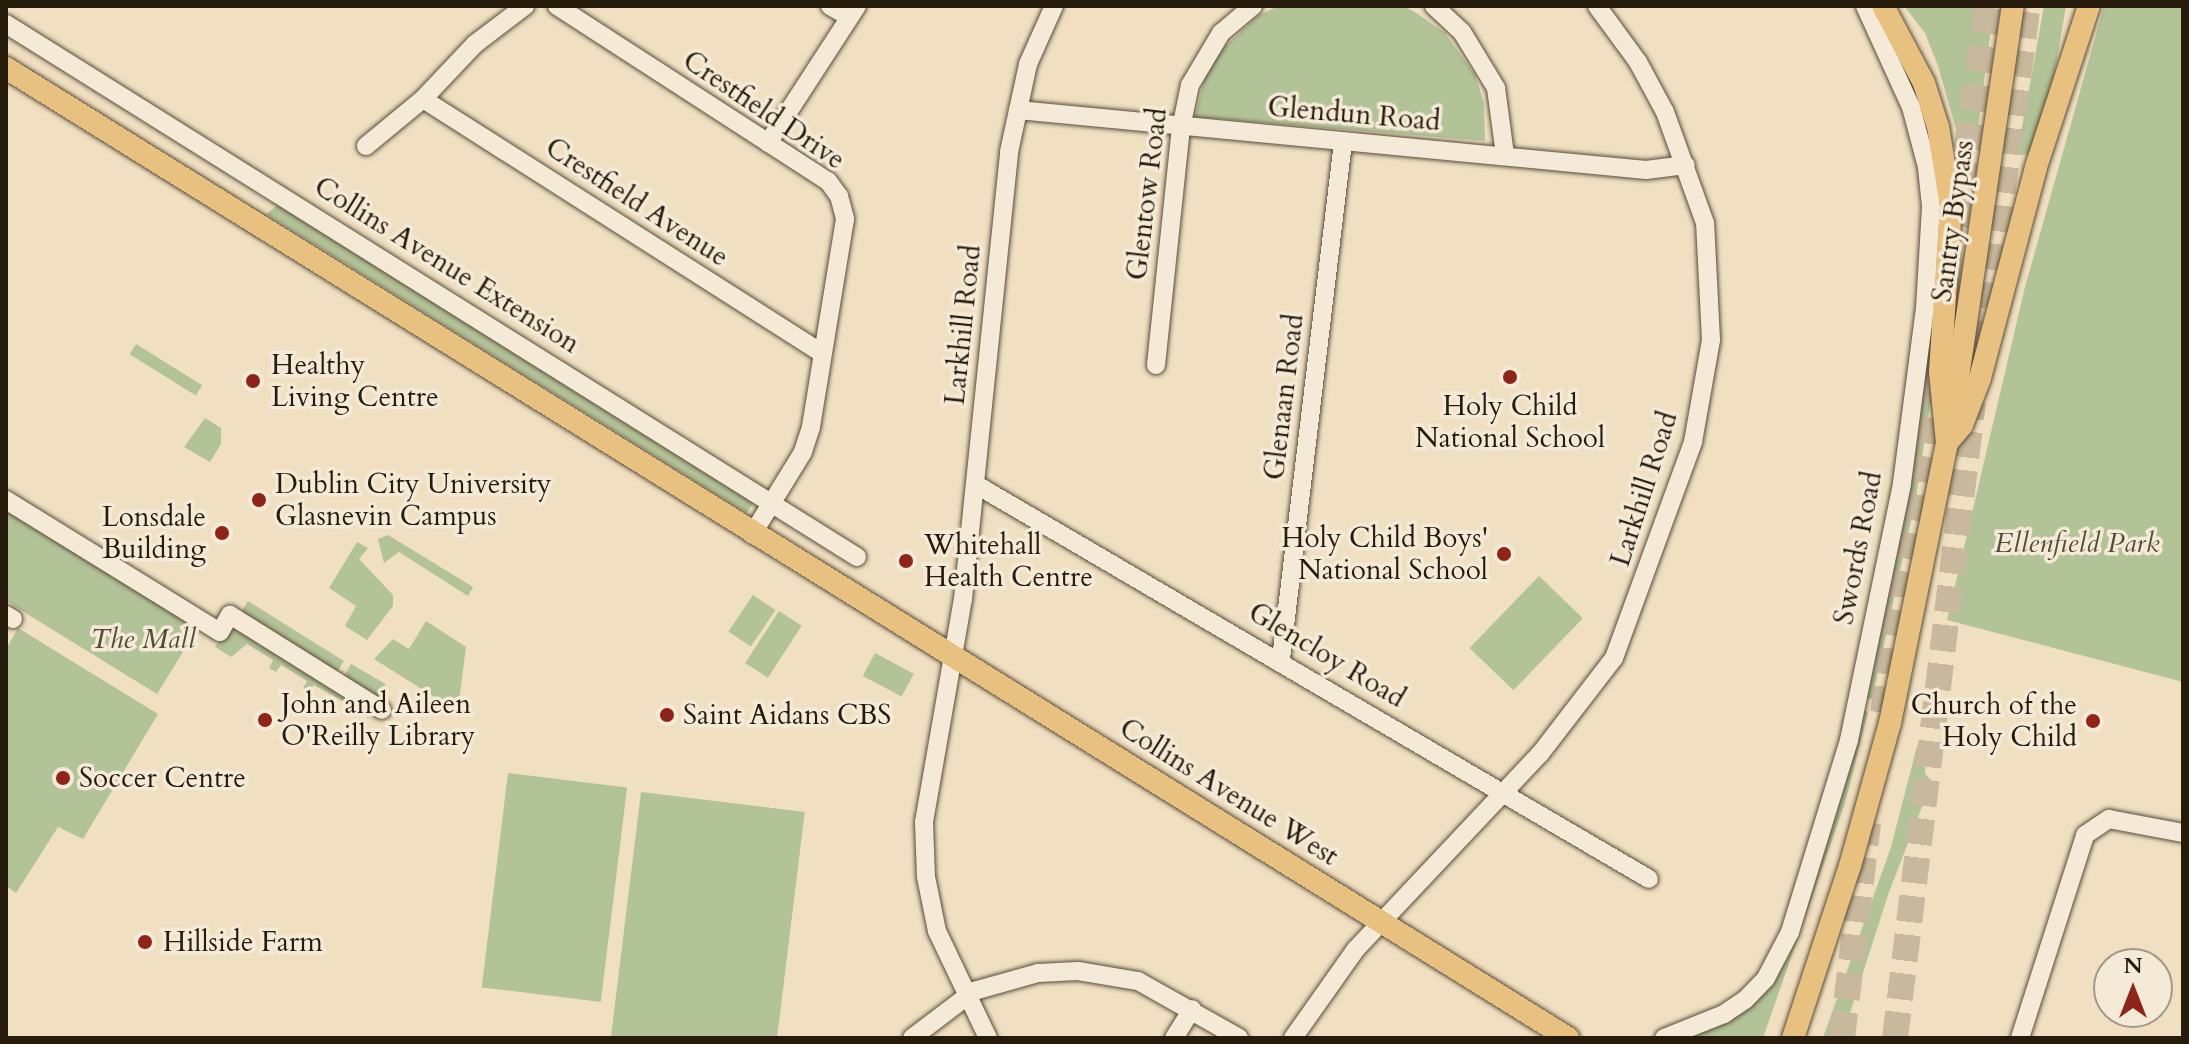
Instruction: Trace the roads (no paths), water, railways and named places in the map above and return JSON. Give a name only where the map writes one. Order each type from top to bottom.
[{"type":"main road","points":[[1793,1038],[1850,866],[1890,723],[1947,443],[1940,372],[1951,206],[1938,127],[1924,83],[1883,6]]},
{"type":"main road","name":"Santry Bypass","points":[[1947,443],[2013,6]]},
{"type":"main road","points":[[1947,443],[1962,425],[1980,378],[2036,167],[2089,6]]},
{"type":"main road","points":[[6,68],[752,535]]},
{"type":"main road","name":"Collins Avenue West","points":[[752,535],[954,656],[1568,1038]]},
{"type":"street","points":[[366,146],[423,99],[475,44],[525,6]]},
{"type":"street","name":"Crestfield Drive","points":[[557,6],[828,181],[839,196],[845,219],[803,452],[774,504],[752,535]]},
{"type":"street","points":[[768,143],[853,12],[830,6]]},
{"type":"street","name":"Larkhill Road","points":[[988,1038],[937,931],[924,835],[932,757],[954,656],[1018,110],[1028,64],[1054,6]]},
{"type":"street","name":"Glentow Road","points":[[1156,365],[1181,128],[1190,85],[1221,33],[1253,6]]},
{"type":"street","points":[[1434,6],[1462,32],[1496,88],[1505,155]]},
{"type":"street","name":"Larkhill Road","points":[[1293,1038],[1379,922],[1502,795],[1581,706],[1614,658],[1693,442],[1711,340],[1705,223],[1686,165],[1638,62],[1597,6]]},
{"type":"street","name":"Swords Road","points":[[1664,1038],[1724,1014],[1745,1000],[1766,978],[1790,932],[1849,740],[1899,498],[1925,308],[1931,206],[1927,167],[1911,107],[1865,6]]},
{"type":"street","name":"Collins Avenue Extension","points":[[6,24],[857,557]]},
{"type":"street","name":"Crestfield Avenue","points":[[423,99],[821,353]]},
{"type":"street","name":"Glendun Road","points":[[1018,110],[1181,128],[1646,170],[1686,165]]},
{"type":"street","name":"Glenaan Road","points":[[1281,659],[1343,142]]},
{"type":"street","name":"Glencloy Road","points":[[975,484],[1281,659],[1502,795],[1649,879]]},
{"type":"street","points":[[6,500],[220,632],[230,615],[382,710]]},
{"type":"street","points":[[2020,1038],[2085,835],[2109,819],[2183,833]]},
{"type":"street","points":[[912,1038],[965,995],[1008,979],[1078,971],[1138,981],[1239,1038]]},
{"type":"street","points":[[1174,1038],[1192,1009]]},
{"type":"tunnel","points":[[1955,226],[1988,6]]},
{"type":"tunnel","points":[[1981,347],[2028,6]]},
{"type":"tunnel","points":[[1883,713],[1936,356]]},
{"type":"tunnel","points":[[1895,1038],[1973,402]]},
{"type":"tunnel","points":[[1842,1038],[1868,823]]},
{"type":"place","name":"Holy Child National School","points":[[1510,377]]},
{"type":"place","name":"Healthy Living Centre","points":[[253,381]]},
{"type":"place","name":"Dublin City University Glasnevin Campus","points":[[259,500]]},
{"type":"place","name":"Lonsdale Building","points":[[222,533]]},
{"type":"place","name":"Holy Child Boys' National School","points":[[1504,554]]},
{"type":"place","name":"Whitehall Health Centre","points":[[906,561]]},
{"type":"place","name":"Saint Aidans CBS","points":[[667,715]]},
{"type":"place","name":"John and Aileen O'Reilly Library","points":[[265,720]]},
{"type":"place","name":"Church of the Holy Child","points":[[2093,721]]},
{"type":"place","name":"Soccer Centre","points":[[63,778]]},
{"type":"place","name":"Hillside Farm","points":[[145,942]]},
{"type":"park label","name":"Ellenfield Park","points":[[2077,543]]},
{"type":"park label","name":"The Mall","points":[[143,639]]}]
